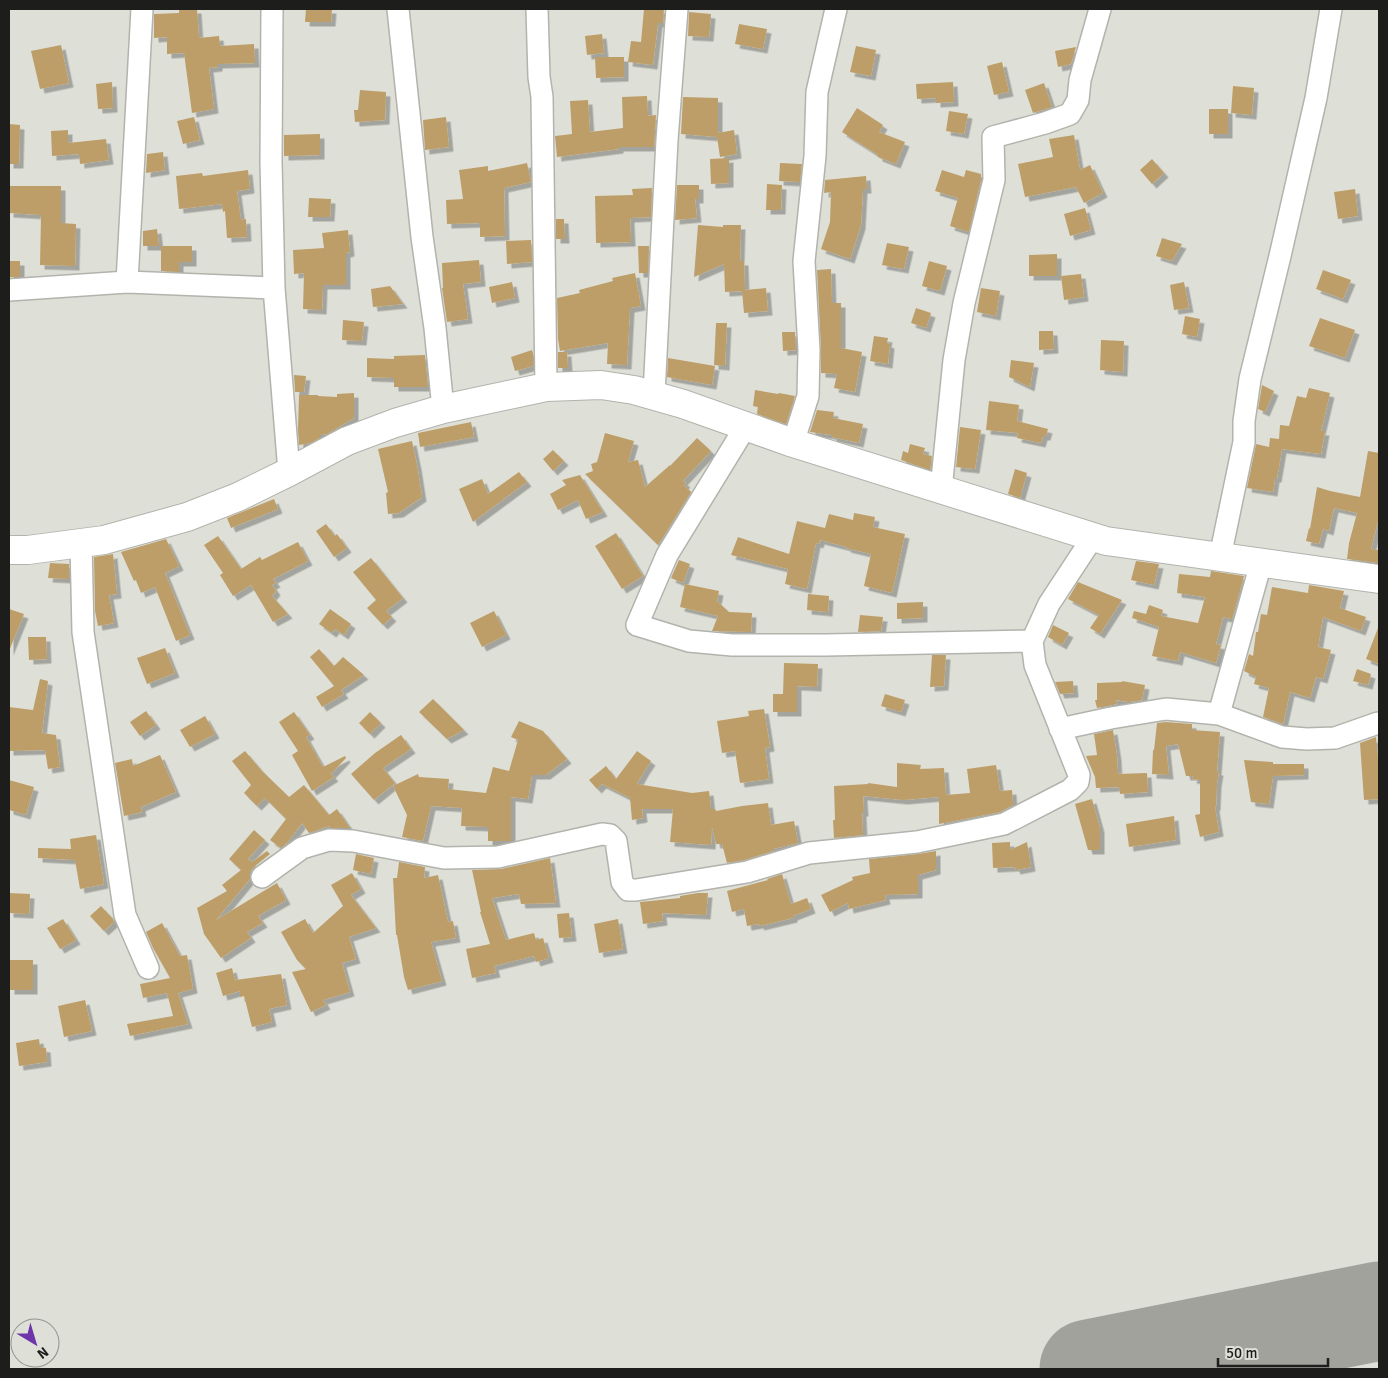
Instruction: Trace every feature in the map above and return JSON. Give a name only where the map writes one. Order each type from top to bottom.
[{"type":"main road","points":[[9,550],[28,550],[104,540],[187,517],[289,472],[347,441],[395,423],[443,409],[546,387],[601,385],[654,394],[792,443],[1106,541],[1379,579]]},
{"type":"street","points":[[127,282],[142,9]]},
{"type":"street","points":[[272,9],[271,162],[274,288],[289,472]]},
{"type":"street","points":[[398,9],[422,237],[435,328],[443,409]]},
{"type":"street","points":[[537,9],[539,76],[542,97],[546,387]]},
{"type":"street","points":[[654,394],[667,140],[677,9]]},
{"type":"street","points":[[792,443],[808,396],[809,350],[804,262],[815,156],[817,92],[836,9]]},
{"type":"street","points":[[941,490],[954,360],[964,304],[994,180],[993,137],[1070,114],[1078,100],[1080,80],[1100,9]]},
{"type":"street","points":[[1220,557],[1244,442],[1244,420],[1250,379],[1316,98],[1331,9]]},
{"type":"street","points":[[9,290],[127,282],[274,288]]},
{"type":"street","points":[[746,426],[667,555],[637,625],[689,641],[732,646],[1032,641]]},
{"type":"street","points":[[262,877],[302,848],[329,840],[353,841],[444,858],[498,857],[602,834],[610,835],[616,841],[622,882],[628,890],[636,890],[747,872],[809,853],[917,842],[1004,824],[1070,790],[1078,782],[1079,775],[1035,665],[1032,641],[1049,604],[1093,537]]},
{"type":"street","points":[[81,543],[83,632],[125,914],[148,968]]},
{"type":"street","points":[[1219,714],[1261,563]]},
{"type":"street","points":[[1060,729],[1166,709],[1219,714],[1282,737],[1307,739],[1335,738],[1378,723]]},
{"type":"building","points":[[179,9],[197,9],[199,38],[219,36],[220,46],[254,44],[255,63],[218,64],[218,67],[209,68],[214,109],[192,113],[184,53],[167,54],[167,37],[154,38],[154,14],[179,13]]},
{"type":"building","points":[[306,9],[332,9],[331,22],[305,22]]},
{"type":"building","points":[[644,9],[664,9],[663,23],[658,23],[653,65],[628,62],[631,41],[641,42]]},
{"type":"building","points":[[689,12],[711,14],[709,37],[688,36]]},
{"type":"building","points":[[739,24],[767,29],[763,49],[735,44]]},
{"type":"building","points":[[602,34],[604,53],[587,55],[585,36]]},
{"type":"building","points":[[61,45],[69,83],[40,89],[31,51]]},
{"type":"building","points":[[856,46],[876,50],[871,76],[850,72]]},
{"type":"building","points":[[1076,47],[1071,64],[1058,67],[1055,51]]},
{"type":"building","points":[[595,57],[624,57],[624,77],[596,78]]},
{"type":"building","points":[[1002,62],[1009,92],[994,95],[987,66]]},
{"type":"building","points":[[112,82],[113,108],[98,109],[96,84]]},
{"type":"building","points":[[953,82],[954,102],[936,103],[936,98],[917,99],[916,84]]},
{"type":"building","points":[[1044,83],[1052,107],[1033,113],[1025,90]]},
{"type":"building","points":[[1233,86],[1254,88],[1252,115],[1231,113]]},
{"type":"building","points":[[360,90],[386,92],[385,120],[355,122],[354,110],[358,110]]},
{"type":"building","points":[[647,96],[648,116],[656,115],[654,147],[619,147],[619,149],[557,157],[555,136],[572,134],[570,101],[588,100],[590,132],[623,128],[622,97]]},
{"type":"building","points":[[683,97],[718,98],[718,133],[734,130],[737,154],[720,157],[717,137],[681,134]]},
{"type":"building","points":[[857,108],[883,125],[879,132],[905,142],[896,164],[878,157],[878,155],[842,132]]},
{"type":"building","points":[[1209,109],[1228,109],[1228,134],[1209,134]]},
{"type":"building","points":[[949,111],[968,114],[964,134],[946,131]]},
{"type":"building","points":[[194,117],[200,140],[183,144],[177,121]]},
{"type":"building","points":[[446,117],[449,147],[425,150],[423,120]]},
{"type":"building","points":[[9,124],[20,125],[19,164],[9,164]]},
{"type":"building","points":[[68,130],[68,143],[106,139],[109,160],[80,164],[79,154],[52,156],[51,131]]},
{"type":"building","points":[[320,134],[320,155],[284,156],[284,135]]},
{"type":"building","points":[[1074,135],[1080,170],[1090,165],[1103,193],[1084,203],[1076,187],[1025,197],[1018,164],[1053,157],[1049,139]]},
{"type":"building","points":[[163,152],[165,170],[146,173],[147,154]]},
{"type":"building","points":[[729,158],[729,183],[711,184],[710,159]]},
{"type":"building","points":[[1152,159],[1164,173],[1152,184],[1140,170]]},
{"type":"building","points":[[527,163],[531,182],[504,188],[505,236],[480,237],[480,223],[447,224],[446,200],[463,199],[459,170],[488,166],[488,171]]},
{"type":"building","points":[[780,163],[802,164],[800,182],[779,181]]},
{"type":"building","points":[[248,170],[250,189],[237,191],[241,220],[246,219],[247,237],[227,238],[225,211],[223,212],[222,204],[179,209],[176,176],[202,173],[203,176]]},
{"type":"building","points":[[942,170],[964,177],[966,170],[981,174],[969,232],[950,226],[958,198],[935,191]]},
{"type":"building","points":[[866,176],[867,189],[863,189],[861,225],[850,259],[821,249],[830,222],[831,192],[824,193],[825,180]]},
{"type":"building","points":[[767,184],[782,185],[781,210],[766,210]]},
{"type":"building","points":[[677,185],[699,185],[699,199],[695,199],[697,218],[675,220]]},
{"type":"building","points":[[10,186],[61,186],[61,223],[76,224],[75,266],[40,265],[41,215],[9,213]]},
{"type":"building","points":[[652,188],[651,217],[630,218],[631,242],[596,243],[595,196],[633,195],[632,189]]},
{"type":"building","points":[[1355,189],[1358,216],[1338,219],[1334,192]]},
{"type":"building","points":[[309,198],[331,199],[330,217],[308,217]]},
{"type":"building","points":[[1085,208],[1091,230],[1070,236],[1064,214]]},
{"type":"building","points":[[556,219],[564,219],[565,239],[556,239]]},
{"type":"building","points":[[698,225],[723,227],[723,225],[741,225],[740,261],[744,261],[745,290],[766,288],[768,311],[744,313],[742,291],[725,292],[724,264],[694,277]]},
{"type":"building","points":[[157,229],[159,246],[143,246],[143,231]]},
{"type":"building","points":[[348,230],[350,252],[346,253],[346,285],[323,285],[322,310],[303,309],[304,273],[294,274],[293,250],[324,248],[322,233]]},
{"type":"building","points":[[1162,238],[1182,244],[1172,261],[1156,256]]},
{"type":"building","points":[[531,240],[532,262],[507,264],[506,241]]},
{"type":"building","points":[[887,243],[909,247],[904,269],[882,265]]},
{"type":"building","points":[[161,246],[192,246],[192,262],[179,262],[179,272],[161,271]]},
{"type":"building","points":[[638,246],[649,246],[648,273],[639,273]]},
{"type":"building","points":[[1057,254],[1057,276],[1029,276],[1029,255]]},
{"type":"building","points":[[479,260],[481,282],[463,284],[468,319],[447,322],[442,288],[442,263]]},
{"type":"building","points":[[9,261],[20,261],[20,277],[9,277]]},
{"type":"building","points":[[929,261],[947,266],[940,291],[922,286]]},
{"type":"building","points":[[831,269],[832,303],[841,303],[841,348],[862,352],[855,392],[834,388],[837,374],[821,373],[817,270]]},
{"type":"building","points":[[1323,270],[1351,280],[1343,299],[1316,289]]},
{"type":"building","points":[[635,273],[641,306],[630,308],[627,365],[607,364],[608,343],[560,351],[557,298],[580,293],[579,290],[613,281],[612,278]]},
{"type":"building","points":[[1081,274],[1084,297],[1064,300],[1061,276]]},
{"type":"building","points":[[512,282],[515,298],[492,303],[489,287]]},
{"type":"building","points":[[1184,282],[1189,308],[1174,310],[1170,285]]},
{"type":"building","points":[[390,286],[403,304],[373,307],[371,289]]},
{"type":"building","points":[[981,288],[1000,291],[996,316],[977,312]]},
{"type":"building","points":[[916,308],[931,313],[926,328],[911,323]]},
{"type":"building","points":[[1185,316],[1200,319],[1197,337],[1182,334]]},
{"type":"building","points":[[1320,318],[1355,330],[1345,358],[1309,346]]},
{"type":"building","points":[[343,320],[364,322],[362,341],[342,340]]},
{"type":"building","points":[[716,323],[727,323],[725,366],[714,365]]},
{"type":"building","points":[[1039,331],[1053,331],[1054,349],[1039,350]]},
{"type":"building","points":[[782,332],[795,332],[796,350],[783,351]]},
{"type":"building","points":[[874,336],[888,338],[887,343],[890,344],[888,364],[870,361]]},
{"type":"building","points":[[1101,340],[1124,341],[1123,372],[1100,370]]},
{"type":"building","points":[[532,350],[533,366],[515,371],[511,357]]},
{"type":"building","points":[[558,352],[567,352],[568,368],[558,368]]},
{"type":"building","points":[[425,355],[428,387],[394,387],[394,378],[367,377],[367,358],[394,359],[394,356]]},
{"type":"building","points":[[668,358],[715,366],[712,385],[667,377]]},
{"type":"building","points":[[1011,360],[1034,363],[1030,387],[1009,377]]},
{"type":"building","points":[[294,375],[306,376],[304,392],[295,392]]},
{"type":"building","points":[[1262,385],[1274,391],[1265,412],[1258,409]]},
{"type":"building","points":[[1309,388],[1330,393],[1321,431],[1325,431],[1321,454],[1282,449],[1273,492],[1247,488],[1256,444],[1269,447],[1270,438],[1279,439],[1280,425],[1289,426],[1297,396],[1306,398]]},
{"type":"building","points":[[755,390],[795,396],[786,424],[757,414],[758,407],[753,406]]},
{"type":"building","points":[[354,393],[354,418],[327,434],[320,435],[320,438],[310,443],[299,445],[299,395],[337,397],[337,394]]},
{"type":"building","points":[[989,401],[1019,405],[1017,421],[1048,429],[1046,436],[1043,436],[1041,443],[1017,438],[1018,433],[986,430]]},
{"type":"building","points":[[817,410],[834,412],[833,418],[863,424],[859,443],[832,437],[832,435],[810,432]]},
{"type":"building","points":[[471,422],[474,437],[420,447],[418,433]]},
{"type":"building","points":[[960,427],[981,430],[975,469],[956,467]]},
{"type":"building","points":[[605,433],[634,441],[628,462],[638,460],[645,487],[670,466],[697,438],[711,451],[683,481],[686,483],[684,485],[691,492],[658,545],[585,474],[593,471],[591,464],[597,462]]},
{"type":"building","points":[[412,441],[422,497],[399,513],[388,514],[386,493],[388,492],[378,449]]},
{"type":"building","points":[[910,444],[925,448],[923,454],[932,456],[930,470],[901,460],[903,451],[908,453]]},
{"type":"building","points":[[553,450],[564,461],[553,471],[543,459]]},
{"type":"building","points":[[1368,451],[1379,453],[1379,517],[1371,549],[1379,550],[1379,563],[1347,559],[1357,513],[1334,508],[1329,531],[1323,529],[1319,544],[1306,541],[1310,529],[1317,487],[1360,497]]},
{"type":"building","points":[[1015,469],[1027,473],[1020,498],[1008,494]]},
{"type":"building","points":[[519,472],[527,482],[473,522],[459,489],[482,479],[488,494]]},
{"type":"building","points":[[580,475],[603,512],[586,519],[578,500],[558,510],[550,494],[566,485],[562,480]]},
{"type":"building","points":[[274,499],[278,509],[231,528],[227,518]]},
{"type":"building","points":[[854,513],[875,517],[873,527],[905,534],[892,593],[864,586],[871,554],[820,540],[819,544],[816,543],[807,589],[785,584],[788,569],[731,555],[738,537],[789,554],[797,521],[825,528],[829,514],[853,520]]},
{"type":"building","points":[[326,524],[335,536],[337,534],[347,548],[334,557],[316,531]]},
{"type":"building","points":[[616,533],[643,576],[622,589],[595,546]]},
{"type":"building","points":[[218,536],[241,569],[260,557],[262,560],[298,542],[308,561],[273,579],[276,583],[272,585],[276,591],[272,596],[288,614],[273,622],[251,585],[233,596],[220,575],[223,573],[204,545]]},
{"type":"building","points":[[166,539],[179,566],[165,573],[190,635],[176,641],[155,587],[141,593],[121,552]]},
{"type":"building","points":[[113,554],[117,594],[109,595],[114,623],[98,626],[95,611],[94,557]]},
{"type":"building","points":[[371,558],[403,598],[386,611],[392,617],[383,625],[367,608],[376,600],[353,572]]},
{"type":"building","points":[[679,560],[690,564],[683,583],[671,578]]},
{"type":"building","points":[[1136,561],[1159,564],[1154,585],[1131,580]]},
{"type":"building","points":[[50,563],[69,564],[69,579],[48,578]]},
{"type":"building","points":[[1211,571],[1244,576],[1232,619],[1223,617],[1216,644],[1221,645],[1216,663],[1180,652],[1178,661],[1152,656],[1159,627],[1132,618],[1134,611],[1146,614],[1149,605],[1163,610],[1161,616],[1198,623],[1205,597],[1177,593],[1179,574],[1210,577]]},
{"type":"building","points":[[1078,582],[1122,600],[1100,634],[1090,628],[1099,615],[1068,599]]},
{"type":"building","points":[[685,584],[719,591],[717,601],[729,612],[752,613],[751,632],[712,631],[718,616],[680,607]]},
{"type":"building","points":[[1309,585],[1344,591],[1340,608],[1366,617],[1361,631],[1323,617],[1318,647],[1331,650],[1323,679],[1316,677],[1310,698],[1290,692],[1283,724],[1263,717],[1269,688],[1254,684],[1256,677],[1244,671],[1249,654],[1253,656],[1256,632],[1258,632],[1261,614],[1267,615],[1272,587],[1308,593]]},
{"type":"building","points":[[808,594],[829,596],[828,612],[807,610]]},
{"type":"building","points":[[923,602],[923,618],[897,619],[897,603]]},
{"type":"building","points":[[9,609],[24,614],[9,651]]},
{"type":"building","points":[[330,609],[351,624],[344,635],[335,629],[332,633],[319,624]]},
{"type":"building","points":[[494,611],[506,635],[482,647],[470,623]]},
{"type":"building","points":[[860,615],[883,617],[881,631],[858,632]]},
{"type":"building","points":[[1053,625],[1069,633],[1062,645],[1048,637]]},
{"type":"building","points":[[1379,629],[1379,664],[1366,659]]},
{"type":"building","points":[[28,637],[46,637],[47,659],[29,660]]},
{"type":"building","points":[[165,648],[175,673],[147,684],[137,658]]},
{"type":"building","points":[[319,649],[334,666],[343,657],[364,675],[341,690],[344,694],[322,707],[316,697],[334,686],[310,657]]},
{"type":"building","points":[[932,655],[946,655],[944,686],[930,687]]},
{"type":"building","points":[[784,663],[818,664],[817,687],[797,686],[797,712],[773,712],[773,694],[783,694]]},
{"type":"building","points":[[1357,669],[1371,674],[1368,685],[1353,681]]},
{"type":"building","points":[[40,679],[48,681],[42,733],[56,735],[60,767],[48,769],[45,750],[9,751],[9,707],[33,710]]},
{"type":"building","points":[[1073,681],[1074,693],[1060,694],[1055,682]]},
{"type":"building","points":[[1122,681],[1145,685],[1142,700],[1129,702],[1116,700],[1117,704],[1097,708],[1095,700],[1097,700],[1097,683]]},
{"type":"building","points":[[885,694],[905,700],[901,712],[881,706]]},
{"type":"building","points":[[433,699],[464,730],[447,739],[419,712]]},
{"type":"building","points":[[764,709],[770,747],[765,748],[769,779],[740,783],[735,751],[722,753],[717,721],[749,716],[748,711]]},
{"type":"building","points":[[146,711],[156,725],[140,736],[130,722]]},
{"type":"building","points":[[294,712],[310,735],[306,737],[323,767],[345,756],[346,758],[331,774],[334,777],[312,791],[292,755],[298,751],[279,722]]},
{"type":"building","points":[[370,712],[381,723],[370,734],[359,723]]},
{"type":"building","points":[[205,716],[215,734],[190,747],[180,730]]},
{"type":"building","points":[[519,721],[543,731],[567,759],[546,775],[532,775],[528,799],[511,797],[511,841],[488,841],[488,827],[461,826],[462,808],[431,806],[423,841],[402,837],[407,815],[393,786],[418,774],[419,777],[449,779],[448,789],[486,793],[493,767],[509,771],[518,740],[511,737]]},
{"type":"building","points":[[1157,723],[1192,724],[1192,730],[1220,732],[1217,771],[1219,771],[1215,807],[1219,832],[1200,837],[1195,815],[1200,814],[1200,780],[1192,779],[1193,776],[1186,776],[1178,744],[1166,746],[1169,775],[1152,774]]},
{"type":"building","points":[[1113,730],[1118,774],[1147,773],[1148,792],[1120,794],[1119,787],[1096,788],[1095,777],[1086,756],[1097,755],[1094,734]]},
{"type":"building","points":[[401,735],[411,749],[383,768],[395,783],[374,800],[351,774],[375,753]]},
{"type":"building","points":[[1376,737],[1379,799],[1364,800],[1360,743]]},
{"type":"building","points":[[245,751],[262,771],[289,797],[304,785],[329,815],[337,809],[350,828],[330,828],[329,826],[309,833],[302,823],[281,848],[270,840],[286,819],[265,798],[257,806],[244,793],[251,785],[232,761]]},
{"type":"building","points":[[637,751],[651,761],[637,784],[692,793],[709,791],[711,809],[716,811],[768,803],[771,825],[794,821],[798,843],[773,849],[773,851],[744,860],[727,863],[722,844],[716,844],[712,827],[711,845],[670,842],[673,809],[642,809],[643,818],[632,820],[630,798],[602,784],[597,789],[589,780],[606,766],[616,779]]},
{"type":"building","points":[[160,755],[176,792],[141,807],[142,812],[124,816],[115,763],[132,759],[133,766]]},
{"type":"building","points":[[1244,760],[1273,762],[1273,764],[1304,764],[1304,775],[1273,776],[1269,804],[1251,802]]},
{"type":"building","points":[[897,763],[921,765],[920,769],[944,768],[946,795],[970,793],[967,769],[996,765],[1000,791],[1012,790],[1013,805],[1000,812],[939,824],[939,797],[903,800],[863,796],[863,835],[834,838],[834,786],[868,783],[897,787]]},
{"type":"building","points":[[9,780],[34,787],[26,815],[9,810]]},
{"type":"building","points":[[1092,799],[1100,828],[1100,850],[1088,850],[1075,804]]},
{"type":"building","points":[[1174,816],[1176,840],[1129,847],[1126,824]]},
{"type":"building","points":[[254,830],[265,840],[248,859],[252,862],[267,851],[270,854],[254,867],[250,872],[250,879],[216,920],[277,883],[286,900],[258,916],[263,923],[247,932],[251,938],[221,958],[204,934],[197,908],[227,891],[222,885],[241,870],[229,859]]},
{"type":"building","points":[[96,835],[104,884],[80,889],[75,860],[38,858],[38,848],[71,849],[70,839]]},
{"type":"building","points":[[1010,842],[1010,850],[1027,842],[1031,867],[1016,870],[1015,867],[993,868],[992,843]]},
{"type":"building","points":[[936,851],[936,870],[918,875],[918,894],[885,895],[886,900],[849,909],[848,903],[830,912],[821,895],[853,880],[852,877],[870,873],[869,859]]},
{"type":"building","points":[[356,854],[374,858],[371,874],[353,870]]},
{"type":"building","points":[[550,858],[556,903],[521,904],[519,894],[492,898],[506,940],[534,933],[536,940],[543,938],[549,958],[536,962],[534,956],[494,966],[496,973],[472,978],[466,949],[490,944],[480,912],[472,870],[501,869]]},
{"type":"building","points":[[399,862],[425,867],[424,878],[438,875],[448,922],[453,921],[456,938],[431,942],[442,981],[408,990],[396,935],[393,878],[397,878]]},
{"type":"building","points":[[352,873],[361,889],[351,895],[376,928],[349,937],[356,959],[342,963],[350,992],[323,1000],[326,1005],[311,1012],[292,972],[306,969],[297,960],[281,932],[305,919],[313,933],[343,906],[331,885]]},
{"type":"building","points":[[782,874],[791,904],[807,898],[811,909],[793,916],[793,918],[760,926],[759,924],[747,926],[744,909],[732,912],[727,891],[768,880]]},
{"type":"building","points":[[9,893],[30,894],[29,914],[9,913]]},
{"type":"building","points":[[708,893],[706,915],[662,913],[663,921],[643,924],[640,902],[680,898],[680,896]]},
{"type":"building","points":[[101,906],[114,922],[104,931],[90,916]]},
{"type":"building","points":[[569,913],[572,937],[559,938],[557,914]]},
{"type":"building","points":[[63,919],[76,940],[60,949],[47,928]]},
{"type":"building","points":[[618,919],[623,949],[599,953],[594,924]]},
{"type":"building","points":[[162,923],[180,956],[187,955],[193,989],[178,993],[188,1024],[130,1036],[127,1024],[173,1016],[167,993],[143,998],[140,984],[170,978],[146,932]]},
{"type":"building","points":[[10,960],[33,960],[33,990],[10,990]]},
{"type":"building","points":[[232,968],[235,980],[281,974],[287,1005],[269,1009],[272,1022],[252,1027],[244,996],[240,997],[240,991],[223,996],[216,973]]},
{"type":"building","points":[[85,1000],[92,1031],[64,1037],[58,1006]]},
{"type":"building","points":[[39,1039],[40,1047],[46,1048],[47,1062],[19,1066],[16,1043]]},
{"type":"runway","points":[[1089,1369],[1379,1311]]}]
